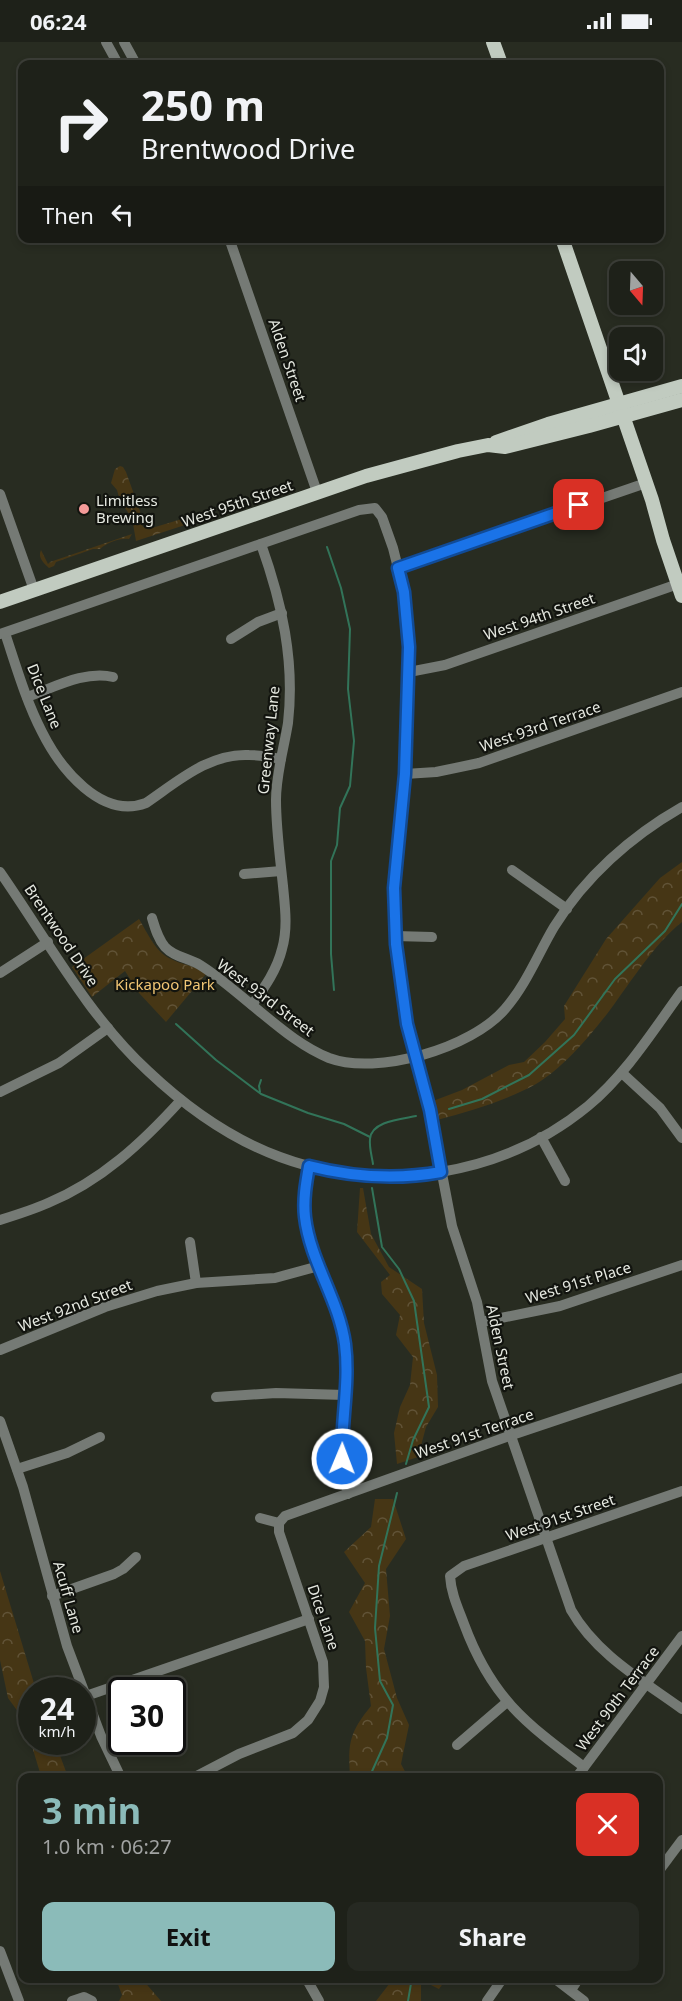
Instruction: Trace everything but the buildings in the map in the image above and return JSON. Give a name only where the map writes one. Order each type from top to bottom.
[{"type":"main road","points":[[493,42],[500,60]]},
{"type":"main road","points":[[564,243],[624,417],[680,590]]},
{"type":"main road","name":"West 95th Street","points":[[0,602],[317,492],[405,464],[489,445],[505,437],[682,386]]},
{"type":"main road","name":"West 95th Street","points":[[489,445],[505,447],[682,400]]},
{"type":"street","points":[[106,42],[116,60]]},
{"type":"street","points":[[124,42],[133,60]]},
{"type":"street","name":"Alden Street","points":[[231,243],[317,492]]},
{"type":"street","points":[[398,568],[646,483]]},
{"type":"street","points":[[0,494],[34,590]]},
{"type":"street","name":"Alden Street","points":[[261,544],[359,510],[375,508],[386,527],[398,568],[408,627],[409,672],[405,774],[395,869],[395,936],[402,998],[430,1110],[452,1226],[473,1288],[492,1381],[565,1598],[580,1626],[592,1641],[682,1710]]},
{"type":"street","points":[[2,634],[261,544]]},
{"type":"street","name":"Greenway Lane","points":[[252,1005],[271,977],[282,950],[286,925],[276,796],[287,724],[290,679],[288,643],[282,614],[261,544]]},
{"type":"street","name":"West 94th Street","points":[[409,672],[445,665],[680,590]]},
{"type":"street","points":[[231,639],[258,622],[282,614]]},
{"type":"street","name":"Dice Lane","points":[[2,634],[42,734],[68,770],[98,798],[114,806],[137,806],[146,803],[198,768],[217,759],[249,754],[282,759]]},
{"type":"street","points":[[27,697],[81,678],[104,675],[113,677]]},
{"type":"street","name":"West 93rd Terrace","points":[[405,774],[436,772],[479,763],[682,692]]},
{"type":"street","name":"West 93rd Street","points":[[152,918],[159,938],[170,952],[202,966],[312,1050],[331,1058],[361,1064],[381,1063],[415,1056],[460,1042],[493,1022],[516,996],[567,909],[594,876],[616,853],[637,836],[682,807]]},
{"type":"street","points":[[512,870],[567,909]]},
{"type":"street","points":[[244,874],[281,871]]},
{"type":"street","name":"Brentwood Drive","points":[[0,872],[108,1028],[147,1071],[181,1101],[244,1142],[280,1158],[361,1176],[399,1177],[441,1172],[496,1158],[542,1137],[586,1107],[622,1073],[682,991]]},
{"type":"street","points":[[395,936],[432,937]]},
{"type":"street","points":[[0,973],[48,942]]},
{"type":"street","points":[[0,1092],[59,1063],[108,1028]]},
{"type":"street","points":[[622,1073],[660,1108],[682,1138]]},
{"type":"street","points":[[0,1220],[60,1198],[106,1170],[136,1147],[181,1101]]},
{"type":"street","points":[[542,1137],[566,1181]]},
{"type":"street","points":[[309,1166],[304,1198],[309,1239],[345,1344],[342,1459],[348,1494]]},
{"type":"street","points":[[190,1242],[196,1283]]},
{"type":"street","name":"West 91st Place","points":[[481,1322],[560,1306],[682,1265]]},
{"type":"street","name":"West 92nd Street","points":[[0,1350],[122,1301],[157,1291],[196,1283],[275,1278],[319,1266]]},
{"type":"street","name":"West 91st Terrace","points":[[279,1522],[285,1516],[509,1436],[682,1378]]},
{"type":"street","points":[[216,1397],[276,1393],[345,1395]]},
{"type":"street","name":"Acuff Lane","points":[[0,1420],[17,1469],[67,1646],[79,1677]]},
{"type":"street","points":[[17,1469],[67,1453],[100,1437]]},
{"type":"street","name":"West 91st Street","points":[[507,1702],[490,1679],[472,1645],[451,1587],[450,1576],[464,1566],[682,1491]]},
{"type":"street","points":[[260,1518],[279,1522]]},
{"type":"street","name":"Dice Lane","points":[[203,1773],[239,1754],[293,1733],[309,1720],[320,1701],[325,1676],[323,1662],[279,1532],[279,1522]]},
{"type":"street","points":[[52,1596],[114,1575],[136,1557]]},
{"type":"street","points":[[96,1693],[309,1619]]},
{"type":"street","name":"West 90th Terrace","points":[[580,1773],[682,1636]]},
{"type":"street","points":[[457,1745],[507,1702],[528,1724],[584,1767]]},
{"type":"street","name":"Acuff Lane","points":[[96,1723],[119,1773]]},
{"type":"street","points":[[663,1865],[682,1840]]},
{"type":"street","points":[[0,1951],[19,2001]]},
{"type":"street","points":[[309,1983],[319,2001]]},
{"type":"street","points":[[487,2001],[500,1983]]},
{"type":"street","points":[[561,1983],[584,2001]]},
{"type":"street","points":[[571,1990],[576,1983]]},
{"type":"street","points":[[72,2001],[84,1997],[92,2001]]},
{"type":"green space","points":[[120,466],[126,472],[140,511],[143,527],[152,528],[185,518],[188,524],[136,541],[132,518],[111,483],[115,469]]},
{"type":"green space","points":[[132,534],[129,539],[117,540],[100,549],[93,549],[56,562],[49,568],[40,556],[41,550],[48,564]]},
{"type":"green space","points":[[682,862],[682,922],[652,952],[576,1051],[546,1078],[512,1096],[437,1120],[433,1101],[462,1090],[509,1065],[524,1062],[545,1042],[565,1019],[564,1006],[606,939],[660,878]]},
{"type":"green space","name":"Kickapoo Park","points":[[139,919],[152,942],[161,952],[206,974],[166,1022],[139,993],[125,971],[92,997],[72,967]]},
{"type":"green space","points":[[360,1188],[363,1188],[371,1234],[389,1267],[422,1289],[424,1323],[437,1375],[438,1407],[426,1427],[418,1457],[397,1464],[394,1433],[400,1407],[410,1385],[413,1357],[396,1335],[400,1315],[382,1294],[381,1282],[390,1275],[357,1232]]},
{"type":"green space","points":[[375,1499],[393,1499],[406,1539],[386,1569],[390,1616],[384,1649],[397,1698],[409,1725],[401,1764],[406,1773],[350,1773],[349,1755],[354,1731],[371,1706],[365,1641],[349,1612],[365,1583],[344,1552],[371,1527]]},
{"type":"green space","points":[[0,1571],[32,1677],[18,1677],[18,1712],[8,1698],[0,1660]]},
{"type":"green space","points":[[35,1755],[60,1755],[67,1773],[40,1773]]},
{"type":"green space","points":[[118,1983],[145,1983],[161,2001],[119,2001],[122,1995]]},
{"type":"green space","points":[[390,1983],[421,1983],[421,2001],[376,2001]]},
{"type":"green space","points":[[427,1983],[443,1983],[439,1989]]},
{"type":"waterway","points":[[327,547],[341,588],[350,629],[348,689],[354,741],[350,786],[340,808],[337,845],[331,861],[331,954],[334,990]]},
{"type":"waterway","points":[[449,1109],[482,1099],[529,1075],[574,1035],[615,979],[665,931],[682,904]]},
{"type":"waterway","points":[[176,1024],[216,1060],[261,1094],[308,1113],[344,1124],[370,1137]]},
{"type":"waterway","points":[[260,1092],[261,1080]]},
{"type":"waterway","points":[[373,1164],[370,1139],[376,1128],[388,1122],[416,1116]]},
{"type":"waterway","points":[[372,1188],[382,1247],[399,1269],[414,1301],[429,1407],[413,1440],[406,1464]]},
{"type":"waterway","points":[[371,1773],[387,1738],[393,1705],[380,1681],[375,1628],[379,1566],[397,1493]]},
{"type":"waterway","points":[[408,2001],[411,1983]]},
{"type":"place","name":"Limitless Brewing","points":[[84,509]]},
{"type":"route","points":[[342,1459],[346,1377],[345,1344],[306,1227],[304,1198],[309,1166],[361,1176],[410,1176],[441,1172],[430,1110],[407,1024],[396,944],[394,888],[405,774],[409,672],[408,627],[404,592],[398,568],[579,505]]}]
